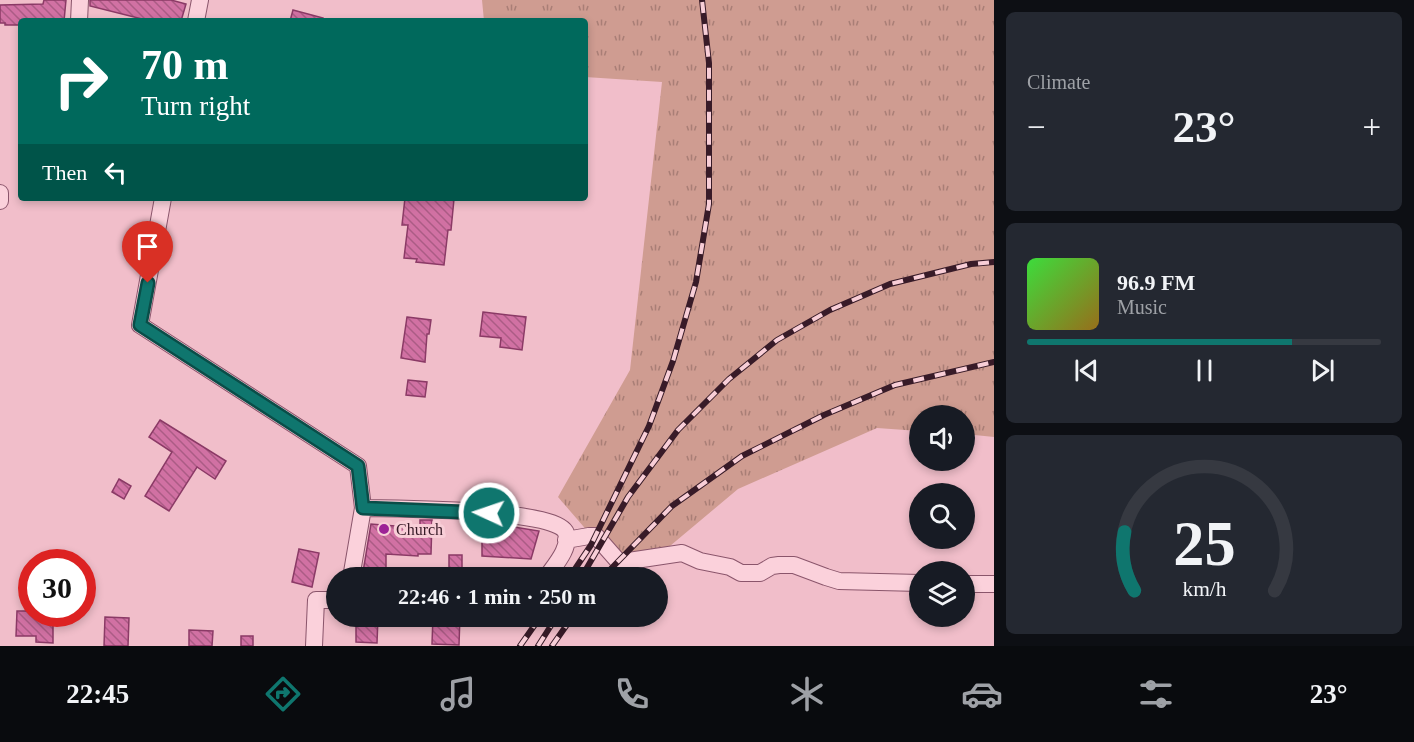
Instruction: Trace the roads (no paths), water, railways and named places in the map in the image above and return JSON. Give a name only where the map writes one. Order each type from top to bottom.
[{"type":"street","points":[[79,18],[80,0]]},
{"type":"street","points":[[197,18],[200,0]]},
{"type":"street","points":[[0,193],[0,201]]},
{"type":"street","points":[[163,201],[140,325],[358,466],[363,508],[353,567]]},
{"type":"street","points":[[363,508],[474,512],[537,518],[564,529],[565,548],[553,567]]},
{"type":"street","points":[[566,540],[596,536],[618,561],[622,562],[682,553],[700,561],[730,567],[741,573],[760,573],[779,564],[794,565],[839,581],[909,583]]},
{"type":"street","points":[[975,584],[994,585]]},
{"type":"street","points":[[314,646],[316,600],[326,600]]},
{"type":"railway","points":[[576,567],[591,545],[649,426],[673,361],[696,282],[709,204],[709,63],[702,0]]},
{"type":"railway","points":[[587,567],[628,497],[678,430],[729,379],[777,340],[830,310],[890,284],[971,264],[994,262]]},
{"type":"railway","points":[[613,567],[672,506],[742,456],[824,415],[895,385],[994,362]]},
{"type":"railway","points":[[520,646],[533,627]]},
{"type":"railway","points":[[538,646],[550,627]]},
{"type":"railway","points":[[552,646],[565,627]]},
{"type":"place","name":"Church","points":[[384,529]]}]
